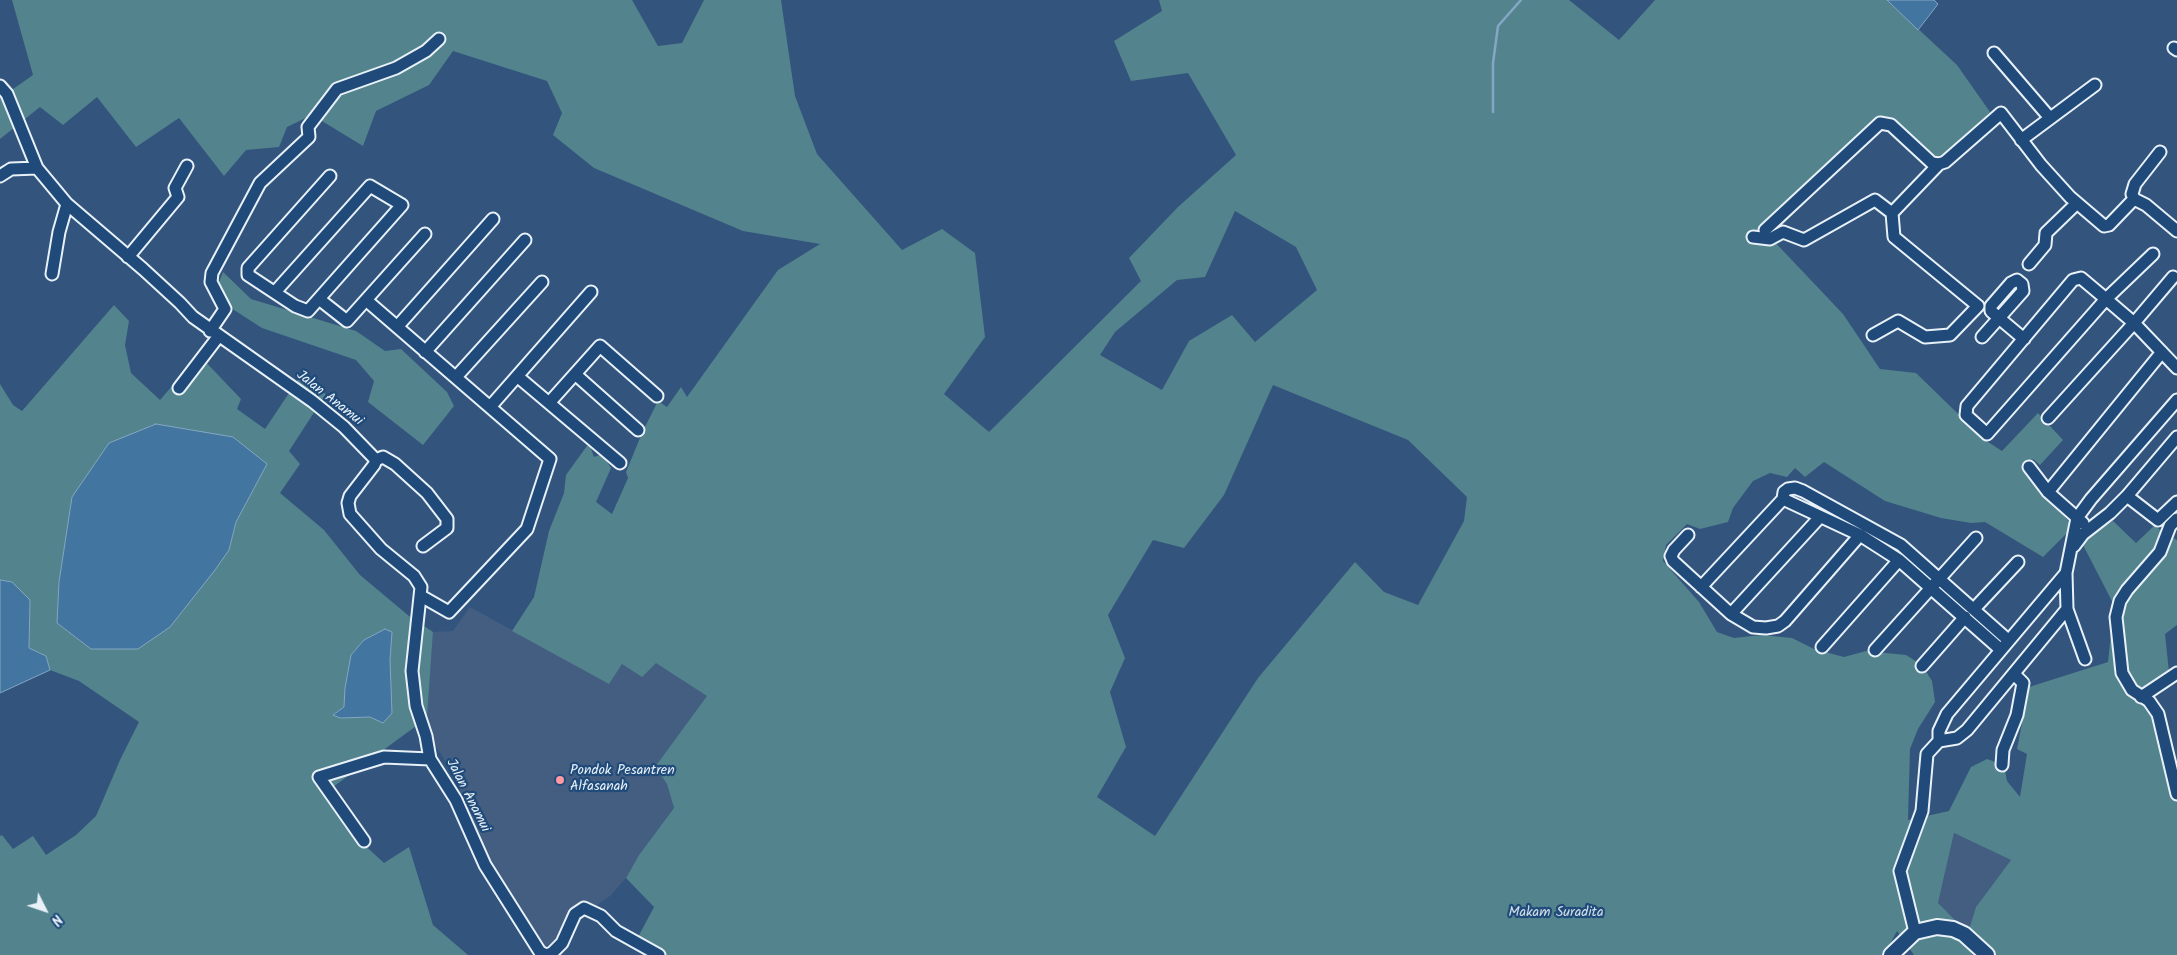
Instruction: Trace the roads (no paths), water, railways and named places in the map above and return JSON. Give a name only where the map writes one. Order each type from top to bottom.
[{"type":"main road","points":[[1892,955],[1915,932],[1936,928],[1953,929],[1964,934],[1987,955]]},
{"type":"street","points":[[179,388],[214,334],[225,309],[211,282],[212,273],[260,183],[309,137],[308,127],[337,89],[396,68],[426,51],[439,39]]},
{"type":"street","points":[[1994,53],[2050,118]]},
{"type":"street","points":[[2021,140],[2096,85]]},
{"type":"street","name":"Jalan Anamui","points":[[0,86],[7,94],[37,168],[67,204],[214,334],[312,401],[344,427],[376,460],[350,496],[348,503],[350,514],[381,549],[414,576],[421,587],[412,671],[416,706],[426,736],[430,758],[456,800],[485,865],[540,952],[546,955],[552,953],[562,943],[575,914],[584,908],[601,916],[616,931],[659,955]]},
{"type":"street","points":[[1765,230],[1880,123],[1891,125],[1932,163],[1939,164],[1945,162],[2001,113],[2021,140],[2077,203],[2106,226],[2134,199]]},
{"type":"street","points":[[2160,152],[2135,184],[2132,194],[2134,199],[2146,205],[2177,231]]},
{"type":"street","points":[[1873,335],[1898,321],[1926,337],[1950,335],[1978,306],[1894,237],[1892,213],[1939,164]]},
{"type":"street","points":[[128,257],[178,197],[176,188],[187,166]]},
{"type":"street","points":[[0,176],[11,169],[37,168]]},
{"type":"street","points":[[275,292],[370,186],[402,204],[308,311],[295,306],[248,275],[248,268],[330,176]]},
{"type":"street","points":[[1753,237],[1770,240],[1783,232],[1804,240],[1874,200],[1892,213]]},
{"type":"street","points":[[2029,264],[2045,245],[2046,232],[2077,203]]},
{"type":"street","points":[[52,274],[59,232],[67,204]]},
{"type":"street","points":[[397,328],[493,219]]},
{"type":"street","points":[[319,299],[347,321],[425,234]]},
{"type":"street","points":[[426,352],[525,240]]},
{"type":"street","points":[[2153,254],[2106,299],[1987,434],[1966,415],[1967,406],[2077,277],[2081,278],[2106,299],[2134,323],[2177,368]]},
{"type":"street","points":[[2048,418],[2173,277]]},
{"type":"street","points":[[456,377],[542,282]]},
{"type":"street","points":[[490,407],[591,292]]},
{"type":"street","points":[[366,300],[550,459],[527,529],[449,612],[421,596]]},
{"type":"street","points":[[1982,337],[1999,318],[2024,339]]},
{"type":"street","points":[[549,403],[600,346],[657,396]]},
{"type":"street","points":[[2048,492],[2162,352]]},
{"type":"street","points":[[575,374],[638,430]]},
{"type":"street","points":[[517,376],[620,463]]},
{"type":"street","points":[[2085,659],[2067,609],[2066,573],[2077,518],[2090,499],[2177,400]]},
{"type":"street","points":[[2071,550],[2083,534],[2127,496],[2177,437]]},
{"type":"street","points":[[376,460],[383,458],[394,464],[428,493],[447,519],[447,528],[423,546]]},
{"type":"street","points":[[2029,467],[2048,492],[2090,529]]},
{"type":"street","points":[[1701,587],[1783,498],[1782,495],[1788,488],[1803,491],[1894,540],[1935,582],[1969,613],[2000,649]]},
{"type":"street","points":[[2127,496],[2158,520],[2177,502]]},
{"type":"street","points":[[1783,498],[1860,536],[1935,582]]},
{"type":"street","points":[[1731,614],[1820,517]]},
{"type":"street","points":[[2177,519],[2170,526],[2160,552],[2134,580],[2120,601],[2118,610],[2119,664],[2132,690],[2149,701],[2158,714],[2174,762],[2177,794]]},
{"type":"street","points":[[1688,535],[1674,550],[1671,558],[1731,614],[1753,627],[1766,628],[1778,626],[1785,621],[1860,536]]},
{"type":"street","points":[[1874,650],[1976,538]]},
{"type":"street","points":[[1822,647],[1899,560]]},
{"type":"street","points":[[1922,666],[2018,562]]},
{"type":"street","points":[[1915,932],[1900,871],[1922,811],[1927,754],[1938,741],[1947,714],[2066,573]]},
{"type":"street","points":[[1938,741],[1958,738],[1967,730],[2067,609]]},
{"type":"street","points":[[1969,613],[2008,640]]},
{"type":"street","points":[[2141,697],[2177,673]]},
{"type":"street","points":[[2002,765],[2003,750],[2017,715],[2022,683],[2014,674]]},
{"type":"street","points":[[364,841],[319,777],[384,757],[430,758]]},
{"type":"waterway","points":[[1493,112],[1493,63],[1498,26],[1521,0]]},
{"type":"place","name":"Pondok Pesantren Alfasanah","points":[[560,780]]},
{"type":"park label","name":"Makam Suradita","points":[[1556,914]]}]
